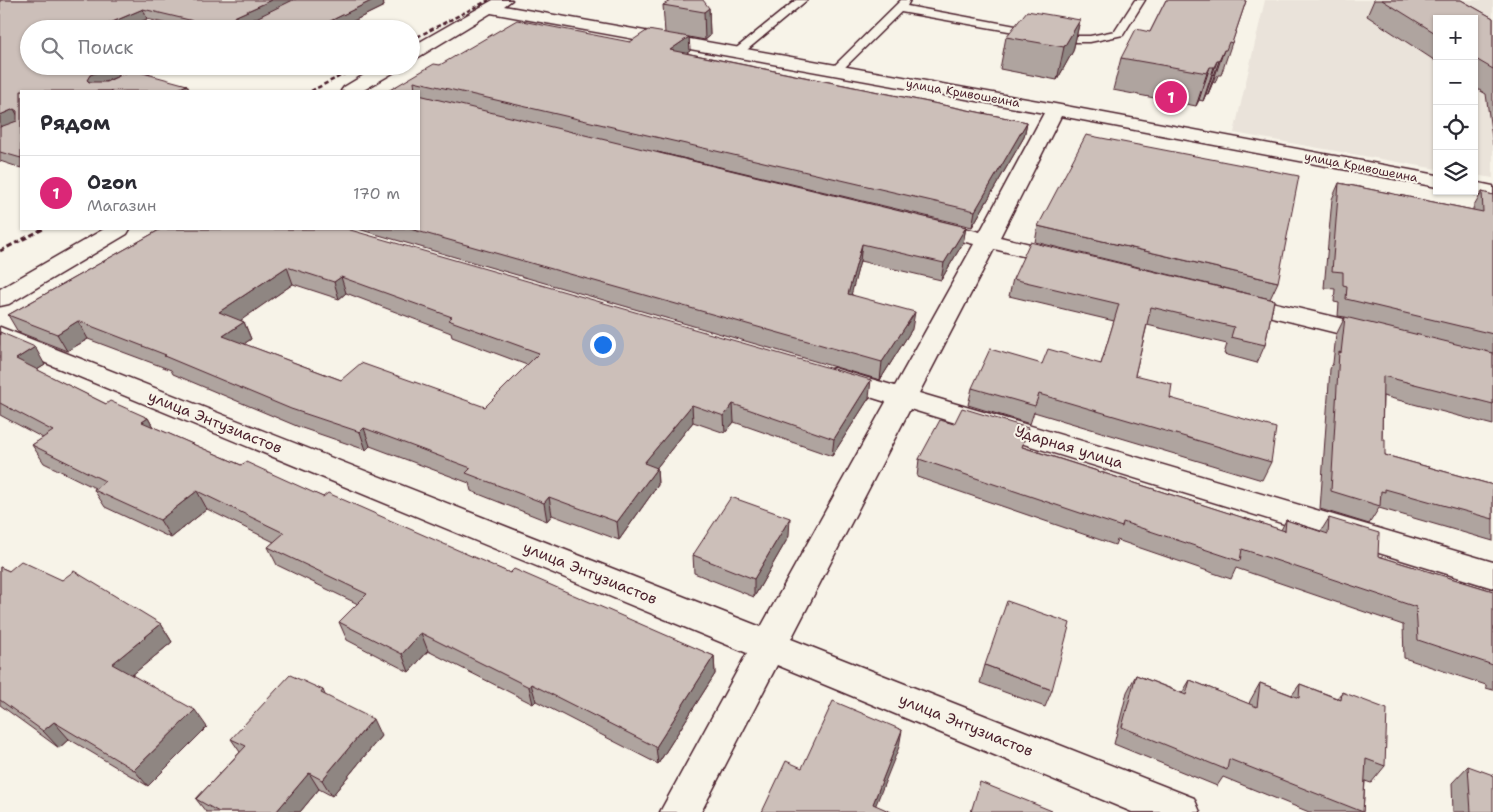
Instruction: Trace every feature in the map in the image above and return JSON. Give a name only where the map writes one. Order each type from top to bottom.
[{"type":"street","points":[[420,49],[488,8],[506,0]]},
{"type":"street","name":"улица Кривошеина","points":[[488,8],[1055,109],[1433,180]]},
{"type":"street","points":[[360,90],[380,75]]},
{"type":"street","points":[[680,812],[987,240],[1055,109]]},
{"type":"street","points":[[1478,189],[1493,192]]},
{"type":"street","points":[[910,222],[1083,263]]},
{"type":"street","points":[[0,299],[117,230]]},
{"type":"street","points":[[1216,296],[1398,340]]},
{"type":"street","name":"улица Энтузиастов","points":[[0,335],[1180,812]]},
{"type":"street","name":"Ударная улица","points":[[807,369],[1493,575]]},
{"type":"lane","points":[[738,52],[802,0]]},
{"type":"lane","points":[[836,70],[903,4],[1071,39],[1090,40],[1119,33],[1140,0]]},
{"type":"lane","points":[[102,90],[136,75]]},
{"type":"shaded area","points":[[1265,0],[1493,0],[1493,178],[1478,176],[1478,15],[1433,15],[1433,168],[1234,133]]},
{"type":"building","points":[[0,0],[272,0],[234,17],[233,20],[189,20],[143,9],[117,20],[20,20],[20,75],[90,75],[87,80],[89,82],[106,82],[121,75],[150,75],[187,85],[175,90],[20,90],[20,158],[0,152],[0,127],[17,121],[17,111],[14,109],[0,115]]},
{"type":"building","points":[[293,0],[373,0],[332,20],[252,20]]},
{"type":"building","points":[[672,0],[703,0],[709,8],[704,12],[663,5]]},
{"type":"building","points":[[1166,0],[1246,1],[1232,43],[1229,42],[1219,61],[1217,61],[1214,67],[1210,67],[1207,73],[1121,58],[1136,29],[1150,32]]},
{"type":"building","points":[[1382,0],[1461,0],[1493,18],[1493,69],[1478,60],[1478,15],[1433,15],[1433,32]]},
{"type":"building","points":[[1027,11],[1080,20],[1064,47],[1006,37]]},
{"type":"building","points":[[517,20],[630,42],[648,30],[689,37],[670,50],[1027,122],[975,211],[414,81],[415,90],[390,90],[415,75],[420,75],[420,72],[434,64],[440,65]]},
{"type":"building","points":[[420,95],[966,227],[944,263],[862,244],[848,294],[915,312],[882,362],[414,230],[420,230]]},
{"type":"building","points":[[1086,135],[1299,176],[1278,282],[1038,226]]},
{"type":"building","points":[[1339,183],[1483,212],[1482,192],[1493,195],[1493,334],[1346,299],[1347,286],[1343,285],[1343,272],[1332,271]]},
{"type":"building","points":[[159,230],[350,230],[871,380],[834,439],[733,404],[724,416],[692,405],[644,463],[657,468],[617,522],[549,497],[544,503],[466,473],[471,468],[364,428],[360,432],[291,409],[164,356],[166,355],[78,321],[57,334],[8,315]],"holes":[[[287,267],[334,282],[341,277],[452,317],[448,320],[539,353],[485,407],[361,363],[341,380],[223,336],[244,322],[219,312]]]},
{"type":"building","points":[[1030,242],[1274,300],[1265,345],[1231,337],[1234,327],[1151,307],[1135,375],[1172,384],[1170,398],[1276,428],[1271,462],[1039,394],[1035,406],[972,388],[990,349],[1042,364],[1048,349],[1101,364],[1119,304],[1013,279]]},
{"type":"building","points":[[1345,317],[1493,353],[1493,404],[1383,376],[1382,439],[1385,439],[1385,455],[1493,485],[1493,519],[1385,489],[1385,492],[1381,491],[1380,506],[1331,491],[1339,352],[1341,353]]},
{"type":"building","points":[[0,332],[35,347],[16,359],[106,404],[110,401],[148,418],[142,422],[241,465],[246,462],[323,497],[328,493],[510,573],[514,569],[714,656],[656,747],[531,684],[529,687],[421,633],[402,654],[339,622],[367,594],[268,547],[284,533],[197,491],[160,520],[94,490],[105,481],[32,445],[53,431],[0,403]]},
{"type":"building","points":[[962,408],[1028,428],[1022,447],[1285,531],[1286,520],[1328,534],[1329,518],[1379,533],[1378,556],[1493,591],[1493,665],[1418,640],[1416,607],[1242,549],[1240,561],[1123,522],[1122,527],[919,459],[940,420],[954,424]]},
{"type":"building","points":[[731,497],[790,518],[754,579],[693,555]]},
{"type":"building","points":[[21,561],[62,580],[74,571],[161,624],[112,664],[195,710],[134,770],[54,722],[43,731],[0,700],[0,567],[9,571]]},
{"type":"building","points":[[1007,601],[1070,623],[1052,690],[985,665]]},
{"type":"building","points":[[290,675],[323,690],[321,693],[373,719],[322,780],[309,773],[276,812],[219,812],[196,799],[246,746],[231,739]]},
{"type":"building","points":[[1136,675],[1186,695],[1190,680],[1257,707],[1260,683],[1299,698],[1300,684],[1341,700],[1342,692],[1387,709],[1385,766],[1366,759],[1363,812],[1229,759],[1227,770],[1122,727]]},
{"type":"building","points":[[833,701],[902,730],[873,804],[891,812],[762,812],[786,761],[802,768]]},
{"type":"building","points":[[1468,766],[1493,775],[1493,812],[1471,812]]},
{"type":"building","points":[[980,782],[1052,811],[1052,812],[971,812]]},
{"type":"railway","points":[[420,35],[489,0]]},
{"type":"railway","points":[[313,90],[342,75]]},
{"type":"railway","points":[[0,251],[41,230]]},
{"type":"place","name":"Ozon","points":[[1171,97]]}]
